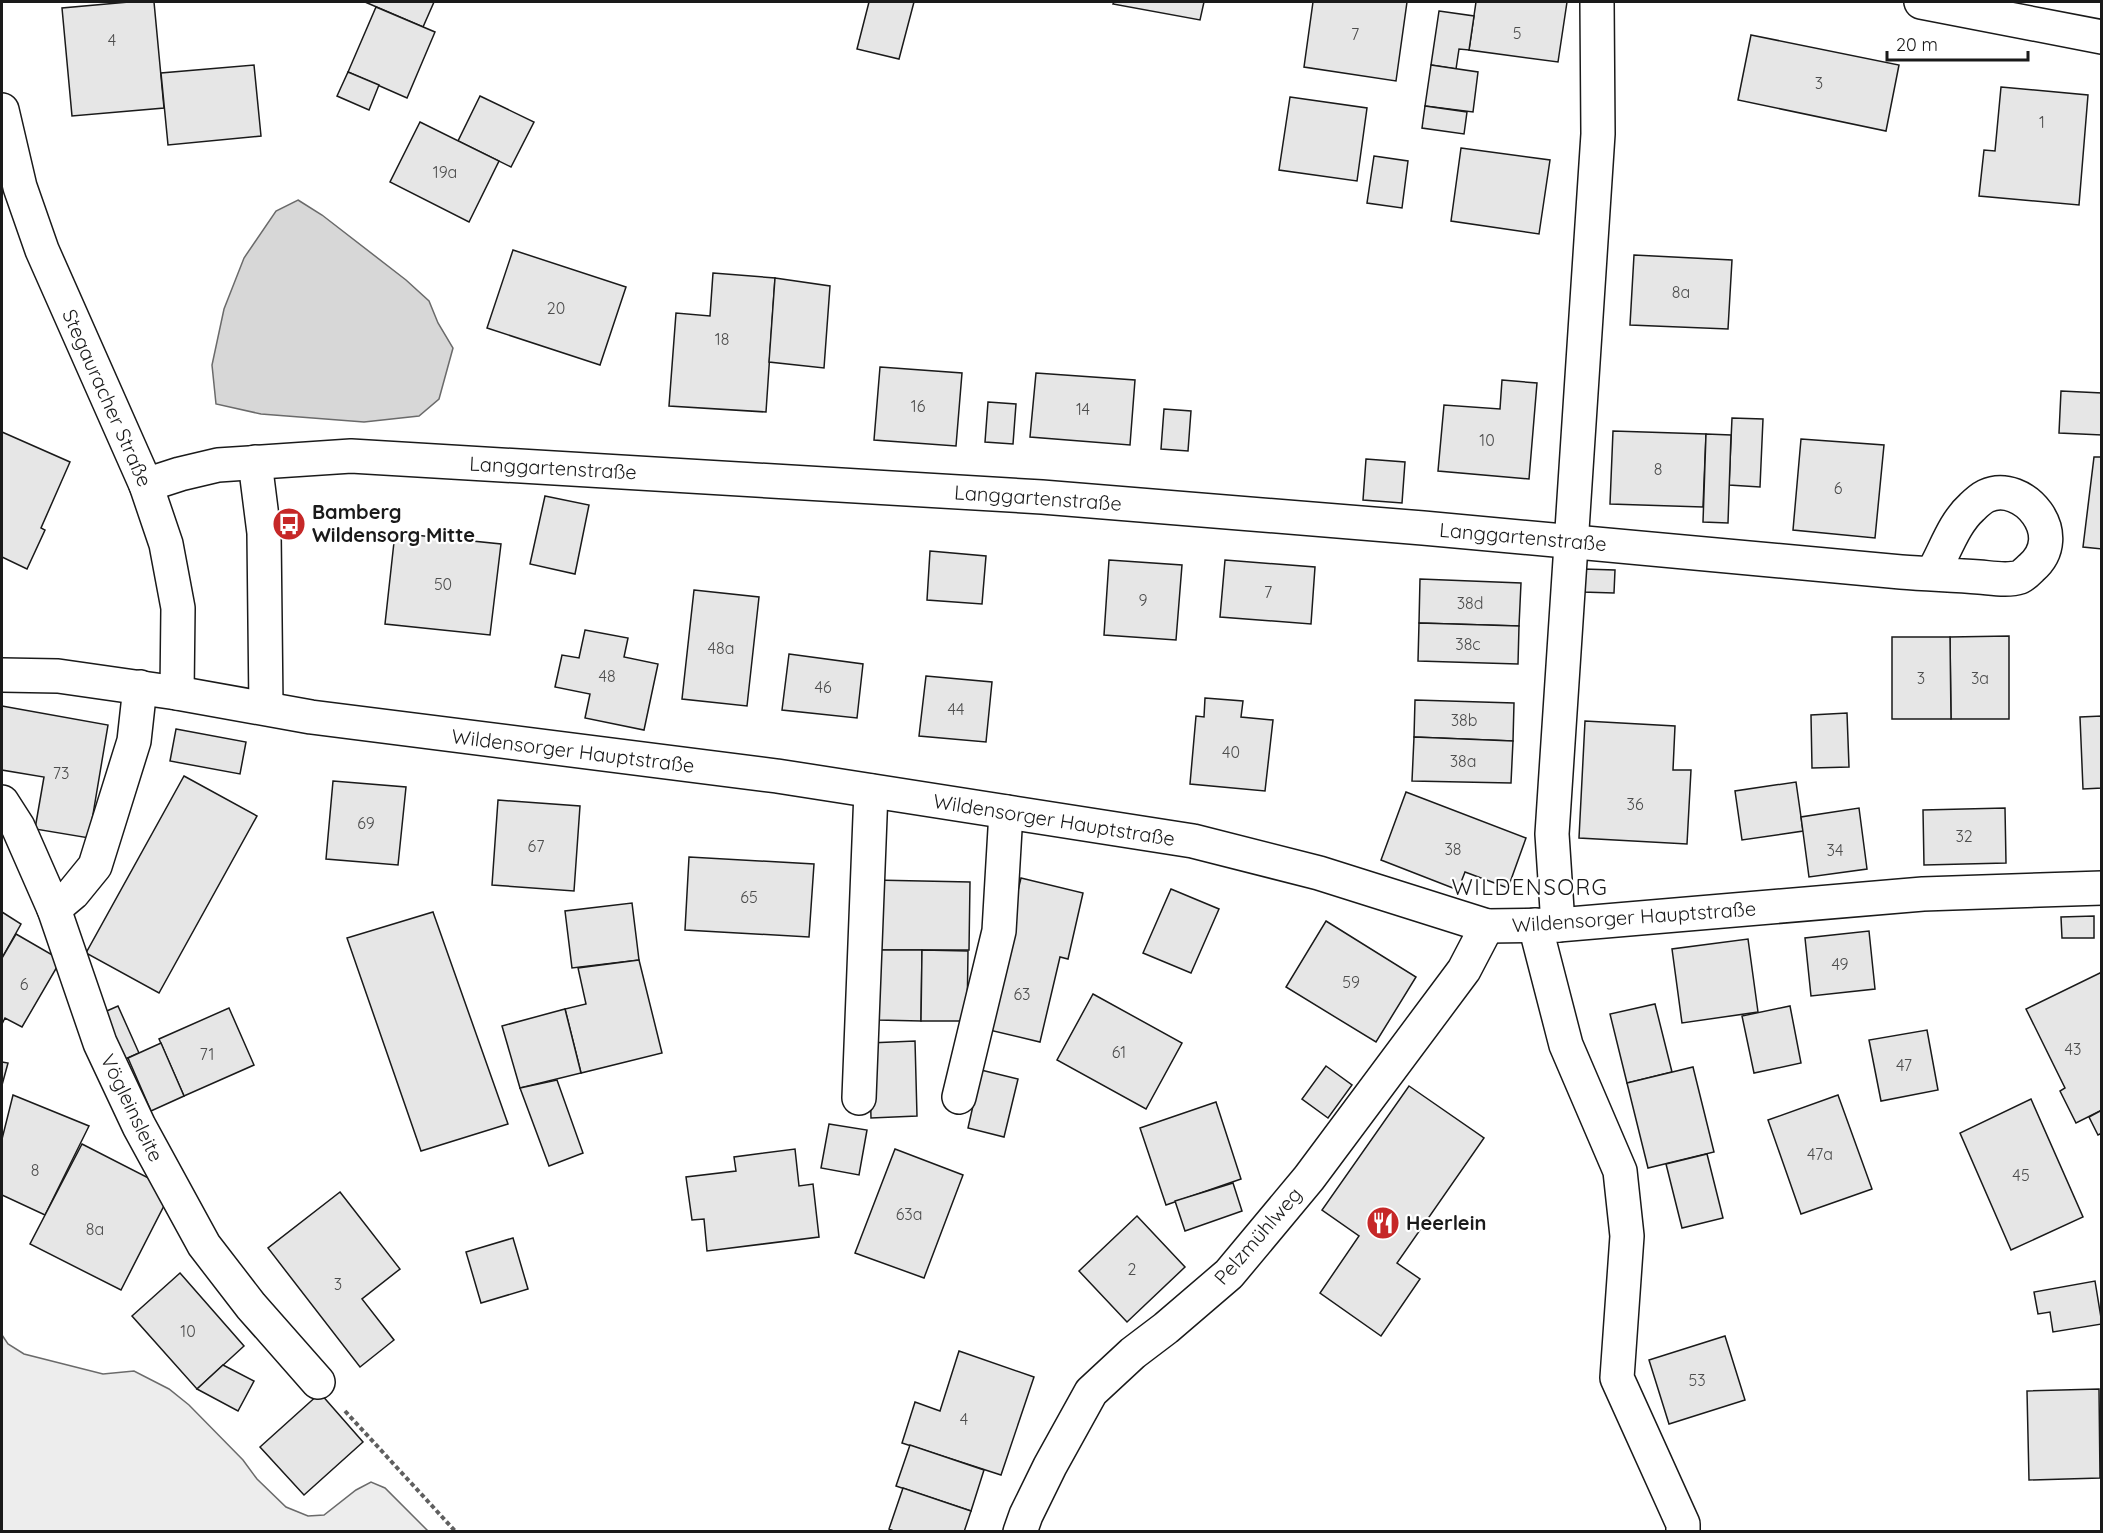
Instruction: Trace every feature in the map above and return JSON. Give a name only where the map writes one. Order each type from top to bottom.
[{"type":"street","points":[[1597,2],[1598,134],[1546,925],[1566,1045],[1620,1171],[1627,1236],[1617,1378],[1683,1524],[1683,1532]]},
{"type":"street","points":[[1922,2],[2102,37]]},
{"type":"street","name":"Stegauracher Straße","points":[[2,110],[20,187],[42,250],[146,485],[166,544],[178,608],[177,693]]},
{"type":"street","name":"Langgartenstraße","points":[[146,485],[218,465],[351,456],[1006,495],[1411,527],[1932,574]]},
{"type":"street","points":[[255,462],[264,533],[266,708]]},
{"type":"street","name":"Wildensorger Hauptstraße","points":[[2,675],[57,676],[140,687],[322,718],[777,776],[1193,842],[1319,873],[1487,926],[1546,925],[1923,894],[2102,888]]},
{"type":"street","points":[[54,909],[73,893],[95,866],[134,741],[140,687]]},
{"type":"street","points":[[858,1098],[871,791]]},
{"type":"street","name":"Vögleinsleite","points":[[2,802],[18,827],[54,909],[100,1043],[139,1126],[204,1245],[251,1306],[318,1382]]},
{"type":"street","points":[[959,1097],[999,931],[1006,812]]},
{"type":"street","name":"Pelzmühlweg","points":[[1020,1532],[1050,1466],[1091,1392],[1133,1353],[1229,1274],[1309,1178],[1464,970],[1487,926]]},
{"type":"path","points":[[318,1382],[456,1532]]},
{"type":"shaded area","points":[[298,200],[322,215],[406,280],[429,301],[438,323],[453,348],[439,399],[419,416],[364,422],[261,414],[216,404],[212,365],[224,309],[244,258],[276,211]]},
{"type":"shaded area","points":[[2,1335],[8,1344],[24,1354],[103,1374],[134,1371],[169,1389],[189,1405],[286,1507],[308,1516],[324,1515],[356,1490],[371,1482],[385,1488],[428,1531],[2,1531]]},
{"type":"building","points":[[154,2],[164,108],[72,116],[62,8]]},
{"type":"building","points":[[365,2],[434,2],[423,27]]},
{"type":"building","points":[[869,2],[914,2],[899,59],[857,49]]},
{"type":"building","points":[[1114,2],[1204,2],[1200,20],[1113,4]]},
{"type":"building","points":[[1313,2],[1407,2],[1396,81],[1304,67]]},
{"type":"building","points":[[1476,2],[1567,2],[1558,62],[1469,50]]},
{"type":"building","points":[[376,7],[435,32],[407,98],[348,72]]},
{"type":"building","points":[[1439,11],[1474,16],[1469,50],[1459,49],[1456,69],[1431,65]]},
{"type":"building","points":[[1751,35],[1899,65],[1886,131],[1738,100]]},
{"type":"building","points":[[254,65],[261,136],[168,145],[161,73]]},
{"type":"building","points":[[1431,65],[1478,72],[1473,112],[1425,106]]},
{"type":"building","points":[[348,72],[379,85],[369,110],[337,96]]},
{"type":"building","points":[[2001,87],[2088,95],[2079,205],[1979,196],[1984,150],[1995,151]]},
{"type":"building","points":[[480,96],[534,122],[511,167],[458,141]]},
{"type":"building","points":[[1290,97],[1367,108],[1357,181],[1279,170]]},
{"type":"building","points":[[1425,106],[1467,112],[1464,134],[1422,128]]},
{"type":"building","points":[[420,122],[499,161],[469,222],[390,182]]},
{"type":"building","points":[[1461,148],[1550,160],[1539,234],[1451,221]]},
{"type":"building","points":[[1374,156],[1408,161],[1402,208],[1367,203]]},
{"type":"building","points":[[513,250],[626,287],[600,365],[487,328]]},
{"type":"building","points":[[1634,255],[1732,260],[1728,329],[1630,325]]},
{"type":"building","points":[[713,273],[775,278],[766,412],[669,406],[676,313],[710,316]]},
{"type":"building","points":[[775,278],[830,286],[824,368],[769,362]]},
{"type":"building","points":[[880,367],[962,373],[956,446],[874,440]]},
{"type":"building","points":[[1036,373],[1135,380],[1130,445],[1030,437]]},
{"type":"building","points":[[1502,380],[1537,383],[1529,479],[1438,471],[1444,405],[1500,409]]},
{"type":"building","points":[[2061,391],[2102,393],[2102,435],[2059,433]]},
{"type":"building","points":[[988,402],[1016,404],[1013,444],[985,442]]},
{"type":"building","points":[[1164,409],[1191,411],[1188,451],[1161,449]]},
{"type":"building","points":[[1732,418],[1763,419],[1760,487],[1729,485]]},
{"type":"building","points":[[1613,431],[1706,434],[1703,507],[1610,504]]},
{"type":"building","points":[[2,432],[70,462],[41,528],[45,530],[27,569],[2,557]]},
{"type":"building","points":[[1706,434],[1731,435],[1728,523],[1703,522]]},
{"type":"building","points":[[1801,439],[1884,445],[1875,538],[1793,530]]},
{"type":"building","points":[[2094,457],[2102,457],[2102,549],[2083,547]]},
{"type":"building","points":[[1366,459],[1405,462],[1402,503],[1363,500]]},
{"type":"building","points":[[545,496],[589,505],[575,574],[530,564]]},
{"type":"building","points":[[395,533],[501,544],[490,635],[385,624]]},
{"type":"building","points":[[930,551],[986,556],[982,604],[927,600]]},
{"type":"building","points":[[1109,560],[1182,565],[1176,640],[1104,635]]},
{"type":"building","points":[[1225,560],[1315,567],[1311,624],[1220,617]]},
{"type":"building","points":[[1583,569],[1615,570],[1614,593],[1582,592]]},
{"type":"building","points":[[1420,579],[1521,583],[1519,626],[1419,623]]},
{"type":"building","points":[[694,590],[759,597],[747,706],[682,699]]},
{"type":"building","points":[[1419,623],[1519,626],[1518,664],[1418,661]]},
{"type":"building","points":[[585,630],[628,638],[624,657],[658,664],[644,730],[585,718],[590,694],[555,687],[562,655],[579,658]]},
{"type":"building","points":[[2009,636],[2009,719],[1951,719],[1950,637]]},
{"type":"building","points":[[1892,637],[1950,637],[1951,719],[1892,719]]},
{"type":"building","points":[[789,654],[863,664],[857,718],[782,710]]},
{"type":"building","points":[[926,676],[992,682],[986,742],[919,736]]},
{"type":"building","points":[[1205,698],[1243,701],[1241,717],[1273,720],[1265,791],[1190,784],[1196,716],[1204,717]]},
{"type":"building","points":[[1415,700],[1514,703],[1513,741],[1414,737]]},
{"type":"building","points":[[2,706],[108,725],[89,838],[35,829],[44,777],[2,770]]},
{"type":"building","points":[[1847,713],[1849,767],[1812,768],[1811,715]]},
{"type":"building","points":[[2102,716],[2102,788],[2083,789],[2080,717]]},
{"type":"building","points":[[1585,721],[1675,726],[1673,770],[1691,770],[1687,844],[1579,838]]},
{"type":"building","points":[[176,729],[246,742],[240,774],[170,761]]},
{"type":"building","points":[[1414,737],[1513,741],[1511,783],[1412,781]]},
{"type":"building","points":[[184,776],[257,816],[159,993],[86,953]]},
{"type":"building","points":[[333,781],[406,787],[398,865],[326,859]]},
{"type":"building","points":[[1796,782],[1803,831],[1742,840],[1735,791]]},
{"type":"building","points":[[1406,792],[1526,838],[1508,888],[1465,872],[1458,890],[1381,860]]},
{"type":"building","points":[[498,800],[580,806],[574,891],[492,885]]},
{"type":"building","points":[[1859,808],[1867,869],[1809,877],[1801,817]]},
{"type":"building","points":[[2005,808],[2006,863],[1924,865],[1923,810]]},
{"type":"building","points":[[689,857],[814,864],[809,937],[685,930]]},
{"type":"building","points":[[1021,878],[1083,893],[1068,959],[1060,957],[1040,1042],[985,1029]]},
{"type":"building","points":[[873,880],[970,882],[969,950],[872,950]]},
{"type":"building","points":[[1171,889],[1219,909],[1191,973],[1143,953]]},
{"type":"building","points":[[632,903],[639,960],[572,968],[565,911]]},
{"type":"building","points":[[2,912],[21,924],[2,958]]},
{"type":"building","points":[[433,912],[508,1124],[421,1151],[347,938]]},
{"type":"building","points":[[2094,916],[2094,938],[2062,938],[2061,917]]},
{"type":"building","points":[[1326,921],[1416,977],[1376,1042],[1286,987]]},
{"type":"building","points":[[1869,931],[1875,989],[1811,996],[1805,938]]},
{"type":"building","points":[[16,934],[61,960],[22,1027],[5,1018],[2,1024],[2,958]]},
{"type":"building","points":[[1748,939],[1758,1012],[1682,1023],[1672,949]]},
{"type":"building","points":[[878,950],[922,950],[921,1021],[877,1020]]},
{"type":"building","points":[[922,950],[968,951],[967,1021],[921,1021]]},
{"type":"building","points":[[639,960],[662,1053],[581,1073],[565,1009],[586,1004],[578,968]]},
{"type":"building","points":[[2102,972],[2102,1110],[2076,1123],[2060,1091],[2065,1088],[2026,1009]]},
{"type":"building","points":[[1093,994],[1182,1043],[1146,1109],[1057,1060]]},
{"type":"building","points":[[1655,1004],[1672,1072],[1627,1083],[1610,1014]]},
{"type":"building","points":[[118,1006],[139,1053],[121,1061],[100,1014]]},
{"type":"building","points":[[1790,1006],[1801,1063],[1754,1073],[1742,1016]]},
{"type":"building","points":[[229,1008],[254,1065],[184,1096],[159,1039]]},
{"type":"building","points":[[565,1009],[581,1073],[520,1088],[502,1026]]},
{"type":"building","points":[[1927,1030],[1938,1090],[1881,1101],[1869,1040]]},
{"type":"building","points":[[915,1041],[917,1116],[871,1118],[869,1043]]},
{"type":"building","points":[[161,1043],[184,1096],[151,1111],[128,1058]]},
{"type":"building","points":[[2,1062],[8,1063],[2,1085]]},
{"type":"building","points":[[1326,1066],[1352,1085],[1328,1118],[1302,1099]]},
{"type":"building","points":[[1693,1067],[1714,1152],[1648,1168],[1627,1083]]},
{"type":"building","points":[[981,1070],[1018,1079],[1004,1137],[968,1128]]},
{"type":"building","points":[[557,1080],[583,1153],[549,1166],[520,1088]]},
{"type":"building","name":"Heerlein","points":[[1409,1086],[1484,1138],[1397,1263],[1420,1279],[1381,1336],[1320,1293],[1359,1236],[1322,1210]]},
{"type":"building","points":[[13,1095],[89,1126],[45,1215],[2,1195],[2,1139]]},
{"type":"building","points":[[1838,1095],[1872,1189],[1801,1214],[1768,1120]]},
{"type":"building","points":[[2031,1099],[2083,1217],[2011,1250],[1960,1133]]},
{"type":"building","points":[[1216,1102],[1241,1179],[1166,1205],[1140,1128]]},
{"type":"building","points":[[2102,1110],[2102,1133],[2098,1135],[2089,1117]]},
{"type":"building","points":[[829,1124],[867,1130],[859,1175],[821,1168]]},
{"type":"building","points":[[82,1144],[172,1190],[121,1290],[30,1244]]},
{"type":"building","points":[[795,1149],[799,1186],[813,1184],[819,1237],[707,1251],[704,1219],[692,1220],[686,1177],[736,1171],[734,1157]]},
{"type":"building","points":[[895,1149],[963,1175],[924,1278],[855,1253]]},
{"type":"building","points":[[1707,1154],[1723,1218],[1682,1228],[1666,1164]]},
{"type":"building","points":[[1233,1183],[1242,1211],[1185,1231],[1175,1201]]},
{"type":"building","points":[[340,1192],[400,1269],[362,1299],[394,1340],[360,1367],[268,1248]]},
{"type":"building","points":[[1137,1216],[1185,1267],[1127,1322],[1079,1271]]},
{"type":"building","points":[[513,1238],[528,1289],[481,1303],[466,1252]]},
{"type":"building","points":[[180,1273],[244,1346],[197,1389],[132,1316]]},
{"type":"building","points":[[2095,1281],[2102,1324],[2053,1332],[2050,1312],[2038,1314],[2034,1292]]},
{"type":"building","points":[[1725,1336],[1745,1400],[1669,1424],[1649,1360]]},
{"type":"building","points":[[959,1351],[1034,1377],[1001,1475],[902,1443],[915,1402],[940,1411]]},
{"type":"building","points":[[223,1365],[254,1381],[238,1411],[197,1389]]},
{"type":"building","points":[[2099,1389],[2100,1478],[2029,1480],[2027,1391]]},
{"type":"building","points":[[320,1393],[363,1442],[304,1495],[260,1447]]},
{"type":"building","points":[[910,1445],[984,1470],[971,1511],[896,1486]]},
{"type":"building","points":[[903,1488],[971,1511],[964,1532],[896,1532],[889,1529]]},
{"type":"place","name":"Bamberg Wildensorg Mitte","points":[[289,524]]},
{"type":"place","name":"Heerlein","points":[[1383,1223]]},
{"type":"district","name":"WILDENSORG","points":[[1530,887]]}]
